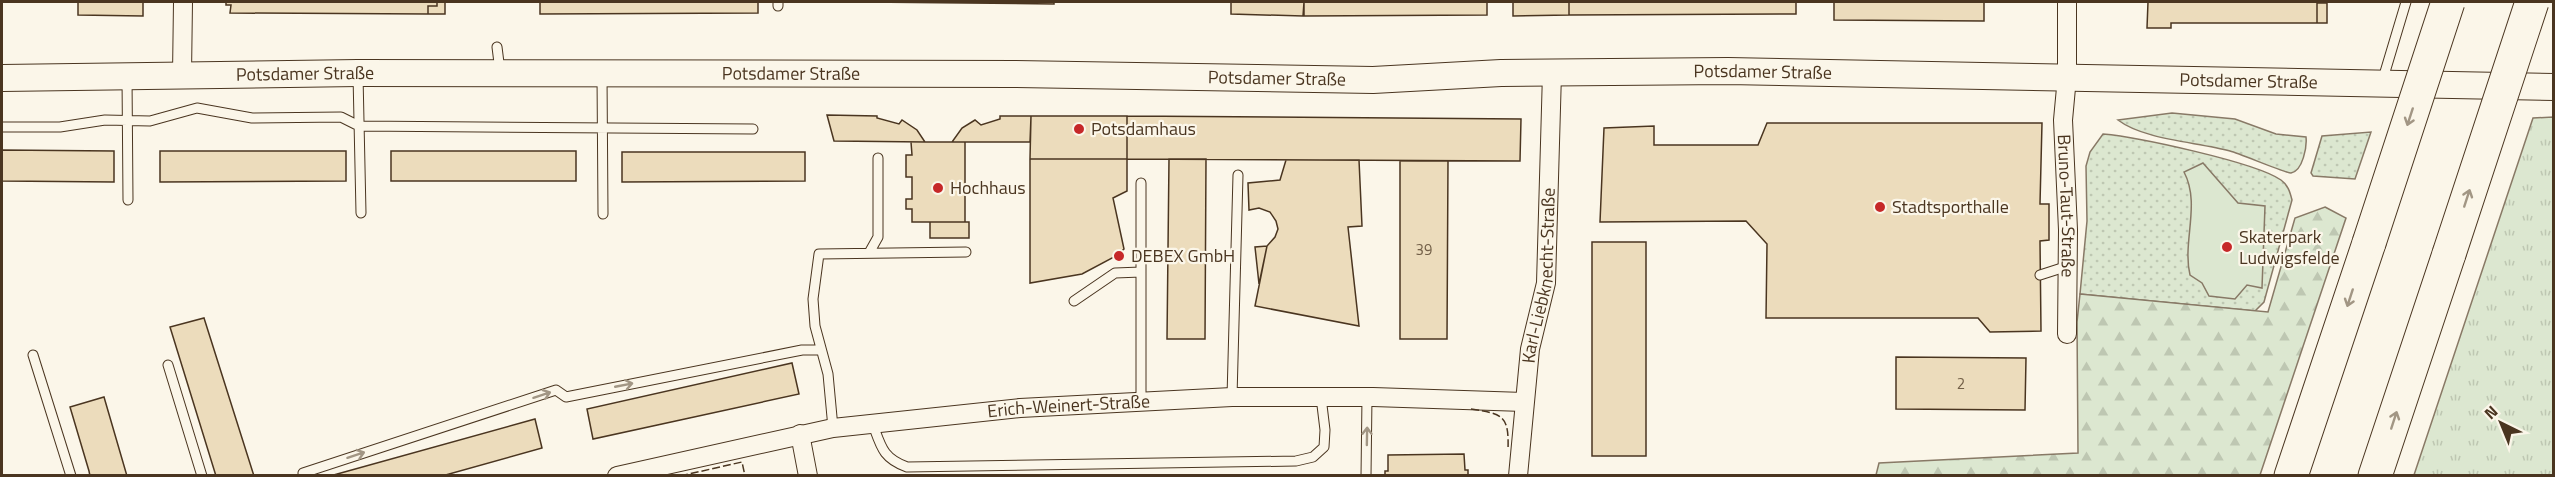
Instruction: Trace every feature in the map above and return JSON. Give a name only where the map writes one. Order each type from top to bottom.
[{"type":"highway","points":[[2291,476],[2448,2]]},
{"type":"highway","points":[[2375,476],[2532,2]]},
{"type":"main road","name":"Potsdamer Straße","points":[[2,78],[127,74],[501,73],[1016,75],[1373,80],[1552,73],[1728,71],[2553,87]]},
{"type":"street","points":[[182,74],[183,2]]},
{"type":"street","name":"Bruno-Taut-Straße","points":[[2067,2],[2067,77],[2063,120],[2068,266],[2067,334]]},
{"type":"street","name":"Karl-Liebknecht-Straße","points":[[1518,476],[1530,349],[1546,283],[1552,73]]},
{"type":"street","name":"Erich-Weinert-Straße","points":[[617,476],[833,428],[872,422],[1020,408],[1232,397],[1367,397],[1524,402]]},
{"type":"street","points":[[800,434],[808,476]]},
{"type":"lane","points":[[2382,82],[2406,2]]},
{"type":"lane","points":[[497,47],[501,73]]},
{"type":"lane","points":[[358,73],[361,213]]},
{"type":"lane","points":[[127,74],[128,200]]},
{"type":"lane","points":[[602,74],[603,214]]},
{"type":"lane","points":[[2,127],[60,128],[105,120],[150,121],[197,108],[252,118],[341,117],[359,126],[753,129]]},
{"type":"lane","points":[[869,253],[878,237],[878,158]]},
{"type":"lane","points":[[1232,397],[1238,175]]},
{"type":"lane","points":[[1141,183],[1141,401]]},
{"type":"lane","points":[[833,428],[828,374],[821,350],[813,299],[819,254],[966,252]]},
{"type":"lane","points":[[2040,275],[2068,266]]},
{"type":"lane","points":[[1074,301],[1115,273],[1141,272]]},
{"type":"lane","points":[[304,476],[303,473],[556,390],[566,397],[802,351],[821,350]]},
{"type":"lane","points":[[33,355],[71,476]]},
{"type":"lane","points":[[168,365],[202,476]]},
{"type":"lane","points":[[872,422],[883,450],[891,461],[907,466],[1296,461],[1313,457],[1324,447],[1325,430],[1321,397]]},
{"type":"lane","points":[[1366,476],[1367,397]]},
{"type":"green space","points":[[2172,113],[2235,119],[2276,134],[2306,137],[2303,158],[2299,168],[2291,173],[2230,151],[2142,132],[2118,120]]},
{"type":"green space","points":[[2553,117],[2553,475],[2414,475],[2533,118]]},
{"type":"green space","points":[[2371,132],[2355,179],[2313,176],[2311,173],[2322,136]]},
{"type":"green space","points":[[2103,134],[2167,145],[2222,158],[2267,173],[2285,184],[2292,200],[2264,302],[2255,311],[2080,294],[2087,221],[2086,166],[2090,152]]},
{"type":"green space","name":"Skaterpark Ludwigsfelde","points":[[2203,163],[2238,203],[2265,206],[2262,288],[2247,285],[2235,299],[2209,296],[2202,283],[2190,275],[2188,249],[2191,197],[2184,172]]},
{"type":"green space","points":[[2325,207],[2346,218],[2260,475],[1876,475],[1879,463],[2078,453],[2077,322],[2080,294],[2268,312],[2295,218]]},
{"type":"building","points":[[78,2],[143,2],[143,16],[78,15]]},
{"type":"building","points":[[226,2],[437,2],[437,6],[428,6],[428,14],[230,13],[231,5],[226,5]]},
{"type":"building","points":[[437,2],[445,2],[445,14],[428,14],[428,6],[437,6]]},
{"type":"building","points":[[540,2],[758,2],[758,13],[540,14]]},
{"type":"building","points":[[864,2],[1054,2],[1054,4]]},
{"type":"building","points":[[1231,2],[1304,2],[1303,16],[1231,14]]},
{"type":"building","points":[[1304,2],[1487,2],[1487,15],[1304,16]]},
{"type":"building","points":[[1513,2],[1569,2],[1569,15],[1513,16]]},
{"type":"building","points":[[1569,2],[1796,2],[1796,14],[1569,15]]},
{"type":"building","points":[[1834,2],[1984,2],[1984,21],[1834,20]]},
{"type":"building","points":[[2148,2],[2327,2],[2317,3],[2317,23],[2171,23],[2171,28],[2147,28]]},
{"type":"building","points":[[2317,3],[2327,3],[2327,23],[2317,23]]},
{"type":"building","points":[[827,115],[877,116],[877,118],[899,124],[902,120],[917,130],[925,142],[834,141]]},
{"type":"building","points":[[1000,116],[1031,116],[1030,142],[952,142],[962,128],[975,120],[981,125],[1000,119]]},
{"type":"building","name":"Potsdamhaus","points":[[1031,116],[1127,116],[1127,159],[1030,159]]},
{"type":"building","points":[[1127,116],[1521,119],[1520,161],[1127,159]]},
{"type":"building","points":[[1767,123],[2042,123],[2040,204],[2049,204],[2049,240],[2040,241],[2041,331],[1990,332],[1978,318],[1766,318],[1767,244],[1746,221],[1600,222],[1604,128],[1654,126],[1654,145],[1758,145]]},
{"type":"building","name":"Hochhaus","points":[[911,142],[965,142],[965,222],[912,222],[912,209],[906,209],[906,199],[912,199],[912,177],[906,177],[906,155],[912,155]]},
{"type":"building","points":[[2,150],[114,151],[114,182],[2,181]]},
{"type":"building","points":[[160,151],[346,151],[346,181],[160,182]]},
{"type":"building","points":[[391,151],[576,151],[576,181],[391,181]]},
{"type":"building","points":[[622,152],[805,152],[805,181],[622,182]]},
{"type":"building","points":[[1030,159],[1127,159],[1127,191],[1113,198],[1124,249],[1116,256],[1082,274],[1030,283]]},
{"type":"building","points":[[1169,159],[1206,159],[1205,339],[1167,339]]},
{"type":"building","points":[[1286,160],[1359,160],[1362,226],[1348,227],[1359,326],[1255,306],[1267,246],[1275,237],[1278,229],[1270,212],[1259,208],[1249,210],[1248,183],[1280,180]]},
{"type":"building","points":[[1400,161],[1448,161],[1447,339],[1400,339]]},
{"type":"building","points":[[930,222],[969,222],[969,238],[930,238]]},
{"type":"building","points":[[1592,242],[1646,242],[1646,456],[1592,456]]},
{"type":"building","points":[[1267,246],[1259,284],[1255,247]]},
{"type":"building","points":[[204,318],[254,476],[216,476],[170,327]]},
{"type":"building","points":[[1896,357],[2026,358],[2025,410],[1896,409]]},
{"type":"building","points":[[792,363],[799,394],[593,439],[587,409]]},
{"type":"building","points":[[104,397],[127,476],[90,476],[70,407]]},
{"type":"building","points":[[535,419],[542,448],[442,476],[330,476]]},
{"type":"building","points":[[1464,454],[1465,470],[1468,470],[1468,476],[1385,476],[1385,471],[1388,471],[1388,455]]},
{"type":"fence","points":[[1471,409],[1491,413],[1502,419],[1507,430],[1508,450]]},
{"type":"fence","points":[[680,476],[742,462],[745,476]]},
{"type":"place","name":"Potsdamhaus","points":[[1079,129]]},
{"type":"place","name":"Hochhaus","points":[[938,188]]},
{"type":"place","name":"Stadtsporthalle","points":[[1880,207]]},
{"type":"place","name":"Skaterpark Ludwigsfelde","points":[[2227,247]]},
{"type":"place","name":"DEBEX GmbH","points":[[1119,256]]}]
